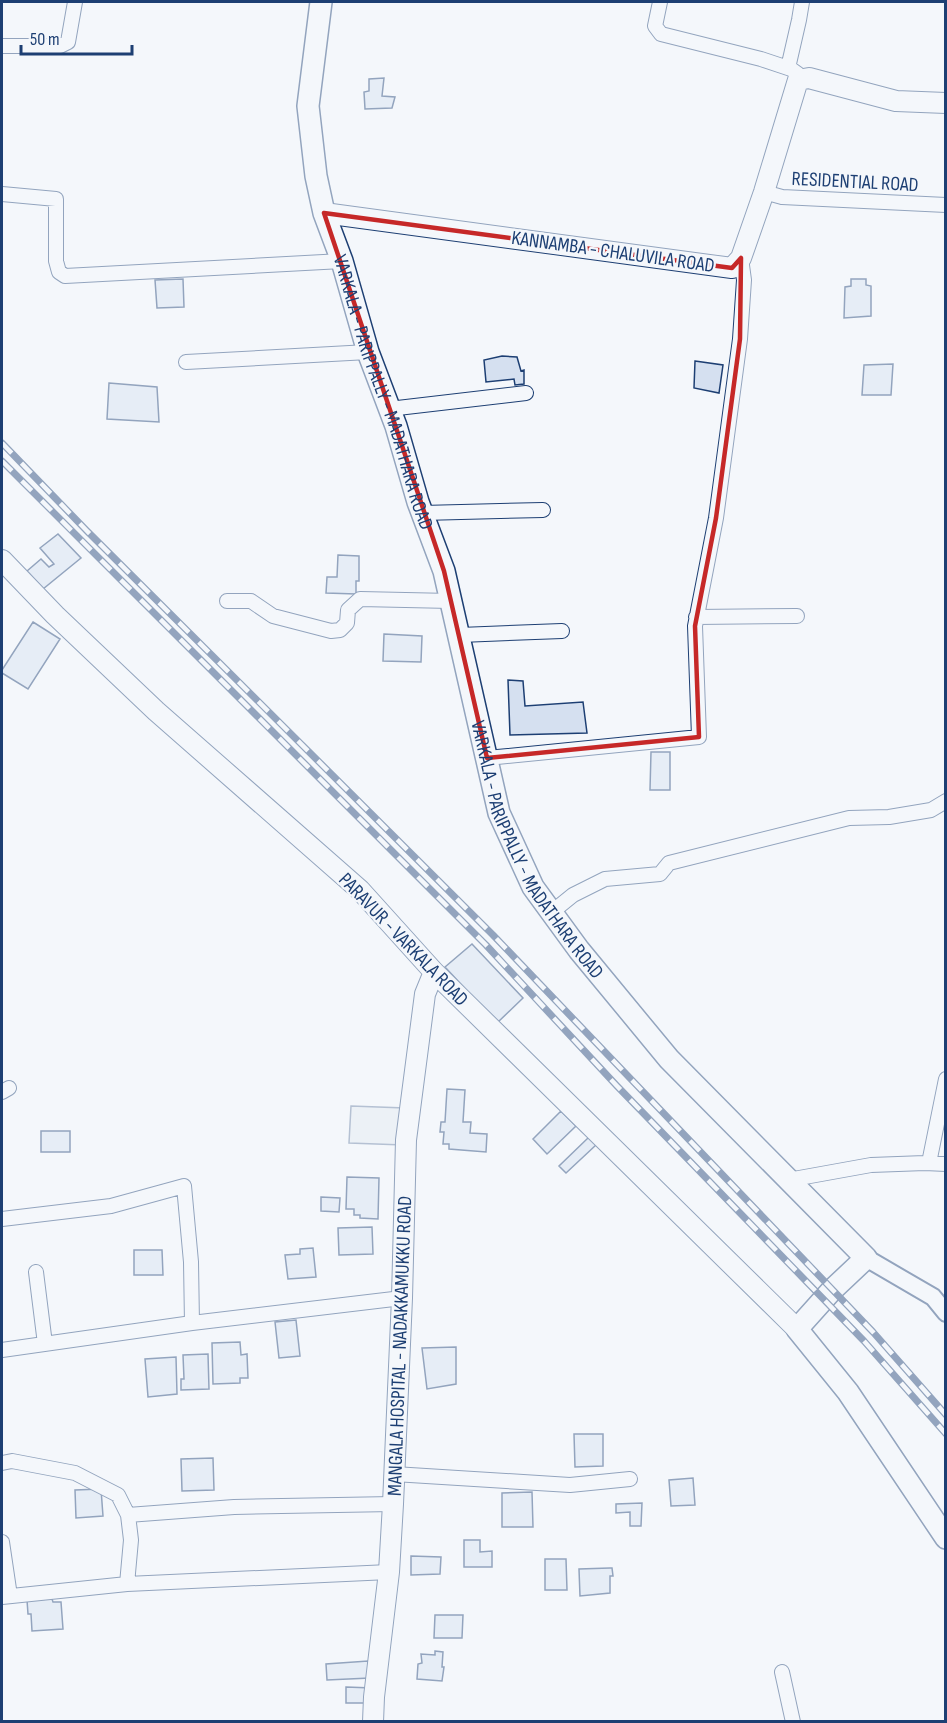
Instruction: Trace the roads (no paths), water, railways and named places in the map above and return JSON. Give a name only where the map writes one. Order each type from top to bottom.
[{"type":"main road","name":"VARKALA - PARIPPALLY - MADATHARA ROAD","points":[[321,2],[309,106],[316,177],[324,213],[342,261],[368,352],[444,571],[499,813],[533,887],[579,950],[669,1059],[866,1258]]},
{"type":"main road","name":"KANNAMBA - CHALUVILA ROAD","points":[[324,213],[732,268],[741,258],[764,192],[793,74]]},
{"type":"main road","points":[[793,74],[896,101],[945,103]]},
{"type":"main road","name":"PARAVUR - VARKALA ROAD","points":[[3,566],[156,711],[360,890],[434,972],[797,1329]]},
{"type":"main road","name":"MANGALA HOSPITAL - NADAKKAMUKKU ROAD","points":[[374,1722],[374,1697],[389,1572],[393,1504],[406,1140],[425,994],[434,972]]},
{"type":"main road","points":[[866,1258],[832,1290],[797,1329],[848,1392],[943,1529]]},
{"type":"street","points":[[2,46],[60,46],[68,42],[75,2]]},
{"type":"street","points":[[660,2],[655,26],[661,34],[761,59],[793,74],[802,2]]},
{"type":"street","name":"RESIDENTIAL ROAD","points":[[764,192],[782,197],[945,205]]},
{"type":"street","points":[[2,194],[56,199],[56,261],[59,272],[66,276],[342,261]]},
{"type":"street","points":[[487,758],[699,737],[696,617],[700,594],[707,574],[716,518],[740,339],[744,280],[741,258]]},
{"type":"street","points":[[186,362],[368,352]]},
{"type":"street","points":[[389,410],[526,393]]},
{"type":"street","points":[[422,513],[543,510]]},
{"type":"street","points":[[228,602],[251,601],[273,616],[331,631],[340,630],[347,623],[348,610],[360,599],[452,601]]},
{"type":"street","points":[[696,617],[797,616]]},
{"type":"street","points":[[460,635],[562,631]]},
{"type":"street","points":[[552,912],[573,895],[605,879],[660,874],[669,863],[849,818],[889,817],[931,810],[945,801]]},
{"type":"street","points":[[929,1163],[945,1079]]},
{"type":"street","points":[[788,1180],[871,1165],[945,1164]]},
{"type":"street","points":[[2,1218],[111,1206],[184,1186],[191,1262],[192,1323]]},
{"type":"street","points":[[866,1258],[933,1298],[945,1313]]},
{"type":"street","points":[[36,1272],[45,1344]]},
{"type":"street","points":[[2,1350],[192,1323],[402,1298]]},
{"type":"street","points":[[2,1462],[12,1461],[75,1473],[118,1495],[128,1515],[131,1540],[128,1584]]},
{"type":"street","points":[[394,1474],[570,1485],[630,1479]]},
{"type":"street","points":[[128,1515],[234,1507],[393,1504]]},
{"type":"street","points":[[2,1542],[6,1596],[128,1584],[389,1572]]},
{"type":"street","points":[[782,1672],[794,1722]]},
{"type":"railway","points":[[2,443],[87,531],[493,935],[873,1332],[946,1415]]},
{"type":"railway","points":[[2,461],[486,945],[617,1086],[864,1341],[946,1434]]}]
